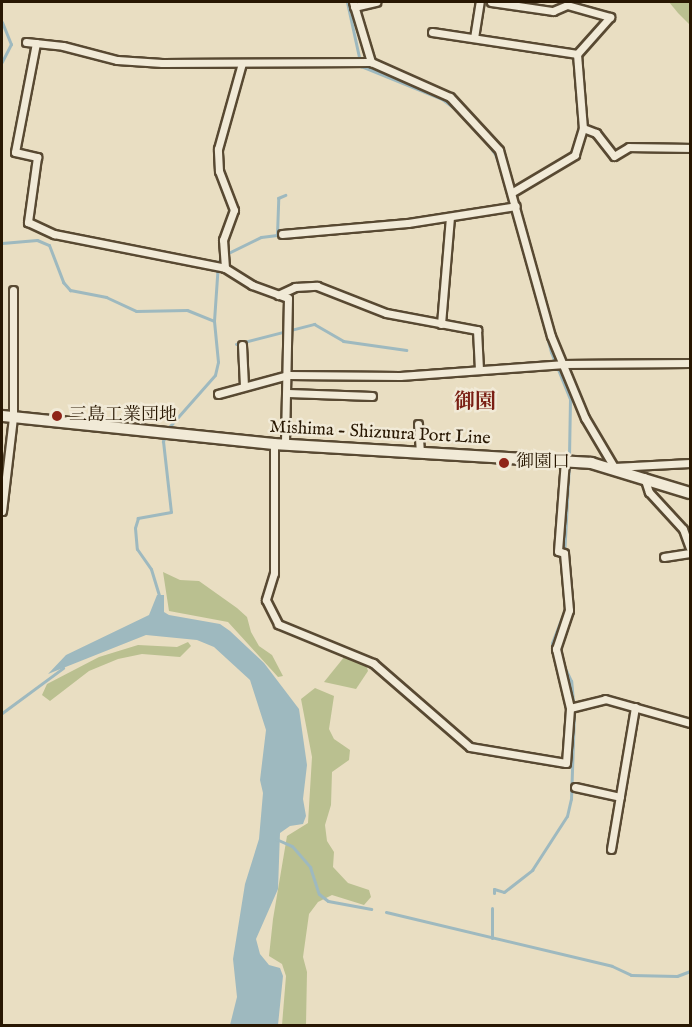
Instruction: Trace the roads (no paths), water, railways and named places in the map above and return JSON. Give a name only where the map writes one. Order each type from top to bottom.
[{"type":"main road","name":"Mishima - Shizuura Port Line","points":[[2,416],[171,435],[279,444],[566,461],[614,467],[690,493]]},
{"type":"street","points":[[371,62],[353,4],[376,2]]},
{"type":"street","points":[[474,38],[480,2]]},
{"type":"street","points":[[491,2],[553,11],[567,5],[610,17],[577,54],[583,128],[575,154],[513,192]]},
{"type":"street","points":[[432,32],[577,54]]},
{"type":"street","points":[[26,42],[117,60],[242,63],[371,62],[450,98],[500,150],[513,192],[513,207],[562,364],[585,418],[614,467],[690,463],[690,471]]},
{"type":"street","points":[[36,43],[15,152],[37,158],[28,222],[54,234],[225,268],[252,285],[288,298],[290,303],[288,393],[279,444],[274,573],[266,600],[278,624],[373,663],[470,747],[567,763],[570,708],[556,649],[570,610],[564,553],[558,551],[566,461]]},
{"type":"street","points":[[225,268],[223,240],[234,210],[219,171],[218,149],[242,63]]},
{"type":"street","points":[[583,128],[596,133],[614,156],[628,147],[690,148]]},
{"type":"street","points":[[282,234],[450,217],[513,207]]},
{"type":"street","points":[[441,324],[450,217]]},
{"type":"street","points":[[278,295],[295,287],[317,286],[374,309],[477,330],[479,370]]},
{"type":"street","points":[[2,511],[14,417],[13,290]]},
{"type":"street","points":[[242,345],[244,386]]},
{"type":"street","points":[[218,394],[288,375],[400,376],[562,364],[690,363]]},
{"type":"street","points":[[288,393],[372,396]]},
{"type":"street","points":[[418,424],[420,453]]},
{"type":"street","points":[[644,477],[649,492],[682,529],[690,550],[664,557]]},
{"type":"street","points":[[570,708],[605,699],[690,723]]},
{"type":"street","points":[[611,849],[635,707]]},
{"type":"street","points":[[575,787],[620,797]]},
{"type":"water","points":[[157,595],[164,595],[164,612],[169,615],[220,624],[230,631],[264,663],[299,709],[307,765],[303,799],[306,816],[303,824],[290,826],[280,833],[278,889],[256,939],[260,954],[269,965],[280,968],[283,976],[278,1025],[230,1025],[237,997],[233,959],[245,884],[259,839],[263,793],[260,780],[266,730],[250,680],[214,647],[197,640],[146,635],[48,674],[66,655],[149,615]]},
{"type":"waterway","points":[[347,2],[361,66],[442,99],[459,112]]},
{"type":"waterway","points":[[2,22],[11,44],[2,62]]},
{"type":"waterway","points":[[482,136],[495,154],[502,172]]},
{"type":"waterway","points":[[214,321],[218,263],[222,256],[261,237],[277,235],[278,198],[285,195]]},
{"type":"waterway","points":[[2,243],[37,240],[49,245],[63,282],[70,290],[106,297],[136,311],[187,310],[214,321],[218,362],[215,375],[170,426],[163,441],[171,512],[138,518],[135,528],[137,549],[151,569],[160,598]]},
{"type":"waterway","points":[[539,306],[551,352],[570,399],[569,459]]},
{"type":"waterway","points":[[236,344],[314,324],[343,341],[406,350]]},
{"type":"waterway","points":[[563,575],[569,465]]},
{"type":"waterway","points":[[554,656],[552,643],[566,606]]},
{"type":"waterway","points":[[2,713],[63,668]]},
{"type":"waterway","points":[[494,893],[494,889],[504,892],[532,870],[567,816],[571,799],[574,713],[571,681],[565,668]]},
{"type":"waterway","points":[[276,839],[292,846],[310,867],[319,894],[328,901],[371,909]]},
{"type":"waterway","points":[[492,908],[492,938]]},
{"type":"waterway","points":[[386,912],[612,966],[631,975],[677,976],[690,971]]},
{"type":"place","name":"三島工業団地","points":[[57,416]]},
{"type":"place","name":"御園口","points":[[504,463]]},
{"type":"district","name":"御園","points":[[475,403]]}]
